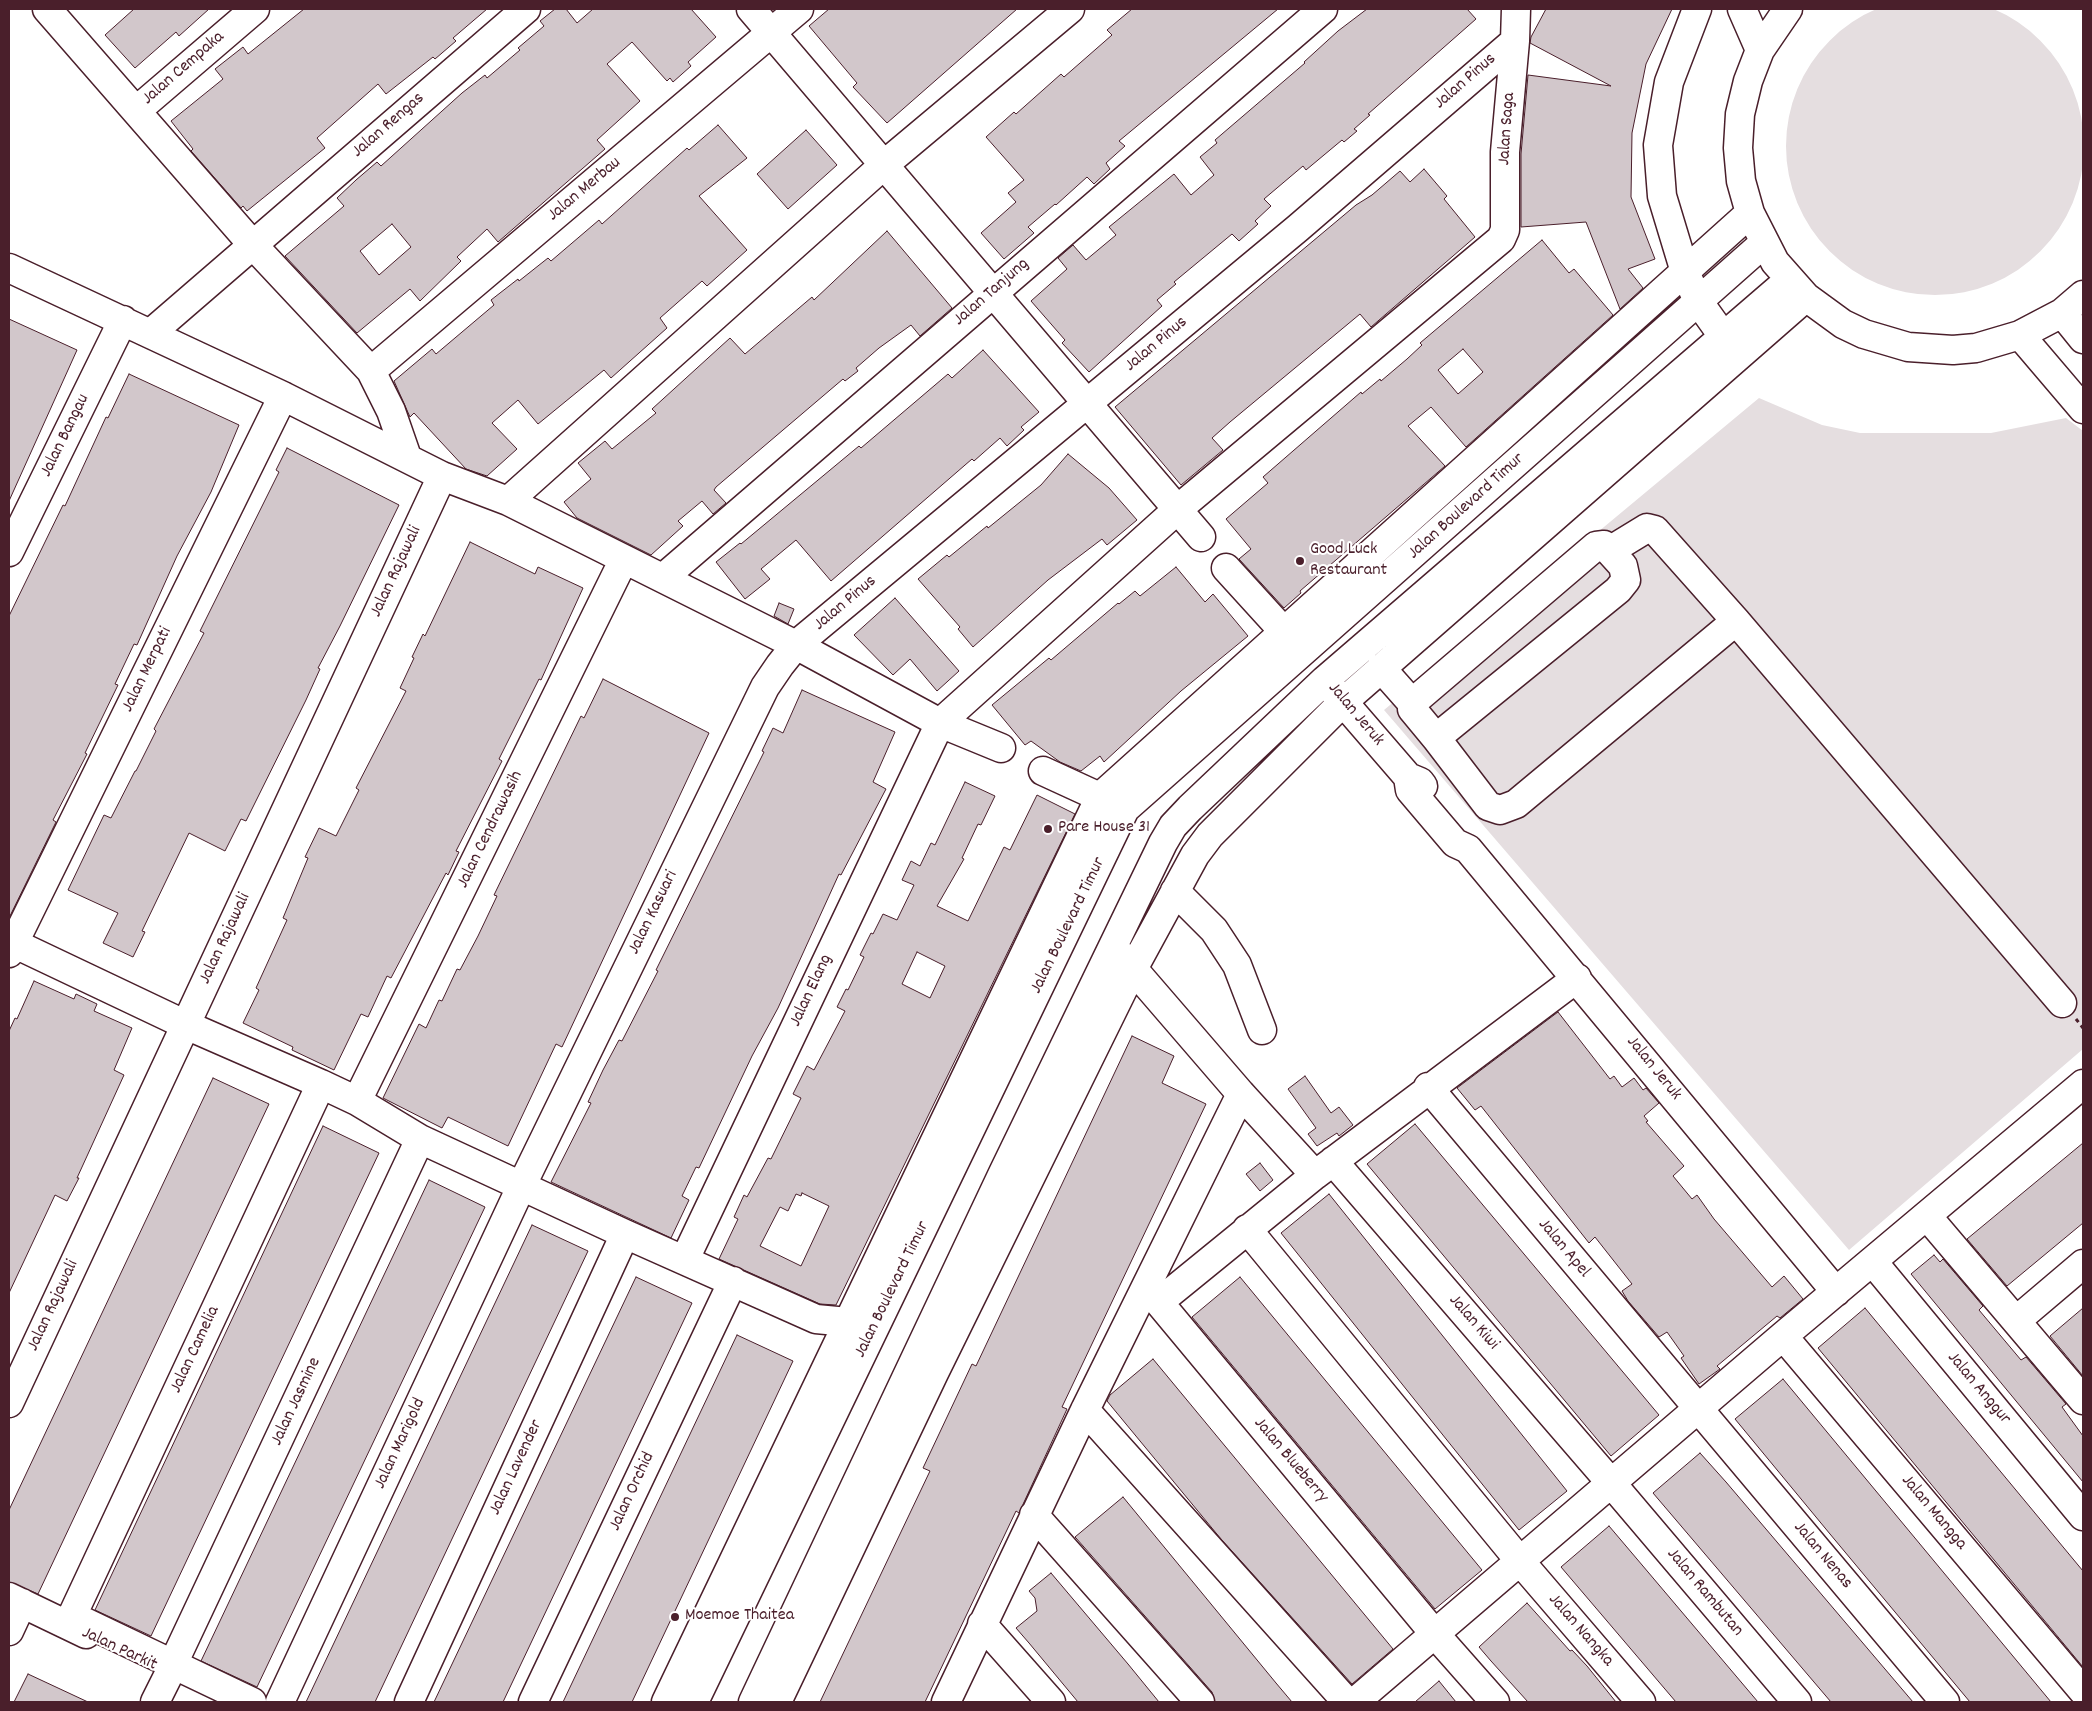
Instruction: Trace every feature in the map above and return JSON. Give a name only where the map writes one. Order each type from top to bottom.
[{"type":"street","points":[[47,9],[252,244],[371,371],[392,411],[407,457]]},
{"type":"street","name":"Jalan Cempaka","points":[[136,110],[255,9]]},
{"type":"street","name":"Jalan Rengas","points":[[151,333],[526,9]]},
{"type":"street","points":[[751,9],[1201,537]]},
{"type":"street","name":"Jalan Merbau","points":[[371,371],[799,9]]},
{"type":"street","points":[[508,501],[885,164],[1070,9]]},
{"type":"street","name":"Jalan Tanjung","points":[[662,578],[1323,9]]},
{"type":"street","name":"Jalan Saga","points":[[1178,509],[1501,240],[1504,230],[1505,152],[1516,9]]},
{"type":"street","points":[[1697,9],[1669,82],[1658,145],[1662,196],[1685,272],[1698,301],[1732,345]]},
{"type":"street","points":[[1742,9],[1760,50]]},
{"type":"street","points":[[1788,9],[1760,50],[1748,81],[1740,114],[1738,148],[1742,181],[1750,214],[1764,243],[1798,288],[1830,315],[1864,334],[1908,347],[1930,350],[1961,349],[1999,342],[2020,335],[2062,313],[2083,295]]},
{"type":"street","name":"Jalan Pinus","points":[[796,645],[1298,228],[1488,62],[1515,41]]},
{"type":"street","points":[[666,1702],[741,1576],[844,1332],[1100,797],[1750,214]]},
{"type":"street","name":"Jalan Boulevard Timur","points":[[694,1702],[741,1576],[874,1332],[1125,809],[1764,243]]},
{"type":"street","points":[[9,268],[283,396],[442,476],[508,501],[796,645],[940,723],[1001,748]]},
{"type":"street","name":"Jalan Boulevard Timur","points":[[777,1702],[779,1673],[1003,1173],[1173,826],[1325,680],[1732,345],[1798,288]]},
{"type":"street","points":[[2062,313],[2083,339]]},
{"type":"street","name":"Jalan Bangau","points":[[9,552],[123,320]]},
{"type":"street","points":[[2020,335],[2078,392]]},
{"type":"street","name":"Jalan Boulevard Timur","points":[[753,1702],[779,1673],[934,1373],[1132,969],[1195,856],[1210,835],[1343,702],[1732,345]]},
{"type":"street","name":"Jalan Merpati","points":[[10,946],[283,396]]},
{"type":"street","name":"Jalan Rajawali","points":[[9,1403],[442,476]]},
{"type":"street","points":[[940,723],[1178,509]]},
{"type":"street","points":[[1611,550],[1647,528],[1656,530],[2062,1003]]},
{"type":"street","points":[[1412,703],[1596,546],[1604,545],[1611,550],[1624,566],[1626,580],[1618,590],[1436,738]]},
{"type":"street","name":"Jalan Cendrawasih","points":[[357,1101],[624,559]]},
{"type":"street","name":"Jalan Jeruk","points":[[1226,568],[1286,632],[1408,777],[1420,782],[1465,834],[1468,849],[1578,978],[1836,1292]]},
{"type":"street","points":[[1381,668],[1412,703],[1412,709],[1488,806],[1500,810],[1516,804],[1736,622]]},
{"type":"street","name":"Jalan Kasuari","points":[[521,1187],[764,687],[796,645]]},
{"type":"street","name":"Jalan Elang","points":[[685,1259],[940,723]]},
{"type":"street","points":[[1043,771],[1125,809]]},
{"type":"street","points":[[1175,891],[1214,930],[1237,965],[1262,1030]]},
{"type":"street","name":"Jalan Kiwi","points":[[1114,945],[1132,969],[1241,1094],[1324,1168],[1612,1484]]},
{"type":"street","points":[[10,946],[321,1084],[357,1101],[420,1139],[521,1187],[844,1332],[874,1332]]},
{"type":"street","points":[[1153,1295],[1247,1229],[1428,1087],[1578,978]]},
{"type":"street","name":"Jalan Camelia","points":[[171,1669],[72,1616],[321,1084]]},
{"type":"street","points":[[1356,1702],[1519,1560],[1612,1484],[1783,1336],[2083,1084]]},
{"type":"street","name":"Jalan Apel","points":[[1428,1087],[1698,1411]]},
{"type":"street","points":[[946,1702],[1084,1410],[1153,1295],[1241,1094]]},
{"type":"street","name":"Jalan Jasmine","points":[[155,1702],[420,1139]]},
{"type":"street","name":"Jalan Marigold","points":[[280,1702],[521,1187]]},
{"type":"street","points":[[1927,1216],[2083,1400]]},
{"type":"street","name":"Jalan Nangka","points":[[1247,1229],[1519,1560],[1641,1702]]},
{"type":"street","name":"Jalan Lavender","points":[[409,1702],[625,1234]]},
{"type":"street","name":"Jalan Anggur","points":[[1873,1262],[2083,1516]]},
{"type":"street","points":[[2017,1320],[2083,1264]]},
{"type":"street","name":"Jalan Orchid","points":[[532,1702],[733,1281]]},
{"type":"street","name":"Jalan Blueberry","points":[[1153,1295],[1434,1634],[1495,1702]]},
{"type":"street","points":[[844,1332],[860,1358]]},
{"type":"street","name":"Jalan Mangga","points":[[1783,1336],[2083,1691]]},
{"type":"street","points":[[1084,1410],[1347,1702]]},
{"type":"street","name":"Jalan Nenas","points":[[1698,1411],[1945,1702]]},
{"type":"street","name":"Jalan Rambutan","points":[[1612,1484],[1796,1702]]},
{"type":"street","points":[[1034,1515],[1200,1702]]},
{"type":"street","points":[[9,1631],[16,1600]]},
{"type":"street","name":"Jalan Parkit","points":[[16,1600],[171,1669],[229,1702]]},
{"type":"street","points":[[982,1624],[1050,1702]]},
{"type":"street","points":[[171,1669],[252,1702]]},
{"type":"shaded area","points":[[1935,-3],[1964,0],[1992,8],[2018,22],[2040,41],[2059,63],[2073,89],[2081,117],[2084,146],[2081,175],[2073,203],[2059,229],[2040,251],[2018,270],[1992,284],[1964,292],[1935,295],[1906,292],[1878,284],[1852,270],[1830,251],[1811,229],[1797,203],[1789,175],[1786,146],[1789,117],[1797,89],[1811,63],[1830,41],[1852,22],[1878,8],[1906,0]]},
{"type":"shaded area","points":[[1759,398],[1822,425],[1860,433],[1991,433],[2066,418],[2083,431],[2083,1049],[1849,1250],[1384,710]]},
{"type":"building","points":[[134,9],[209,9],[179,36],[176,32],[135,68],[105,35]]},
{"type":"building","points":[[304,9],[487,9],[453,38],[456,41],[435,59],[433,57],[386,94],[378,84],[317,138],[325,148],[247,211],[243,206],[241,208],[191,151],[193,149],[171,121],[223,79],[215,69],[243,47],[248,54]]},
{"type":"building","points":[[555,9],[566,9],[577,23],[593,9],[691,9],[716,37],[688,62],[691,66],[673,82],[670,78],[667,81],[632,42],[607,64],[640,101],[597,140],[605,149],[498,242],[487,229],[457,257],[461,261],[420,301],[410,289],[357,333],[285,256],[344,206],[337,198],[356,180],[377,162],[381,166],[462,93],[485,75],[487,78],[520,50],[518,48],[544,26],[540,21]],"holes":[[[392,224],[411,247],[379,275],[360,251]]]},
{"type":"building","points":[[829,9],[1017,9],[887,123],[853,87],[857,83],[809,26]]},
{"type":"building","points":[[1132,9],[1278,9],[1119,141],[1125,146],[1106,163],[1110,169],[1094,184],[1087,177],[1055,204],[1028,227],[1034,233],[1004,259],[981,233],[1016,202],[1008,193],[1024,180],[986,137],[1014,112],[1016,114],[1061,74],[1064,77],[1112,35],[1107,30]]},
{"type":"building","points":[[1367,9],[1467,9],[1476,19],[1368,114],[1370,115],[1354,129],[1357,131],[1344,142],[1342,140],[1306,170],[1303,166],[1264,199],[1271,206],[1255,221],[1258,224],[1239,241],[1232,234],[1174,282],[1176,284],[1157,300],[1162,306],[1089,372],[1062,343],[1065,340],[1031,301],[1067,269],[1058,258],[1073,245],[1086,260],[1116,235],[1109,227],[1174,174],[1191,195],[1214,175],[1200,157],[1217,143],[1215,140],[1305,63],[1338,31]]},
{"type":"building","points":[[1546,9],[1672,9],[1646,64],[1632,133],[1631,197],[1655,259],[1628,269],[1643,288],[1620,309],[1586,222],[1521,227],[1521,154],[1528,75],[1611,86],[1530,43],[1531,37]]},
{"type":"building","points":[[718,125],[747,158],[699,196],[747,250],[707,286],[702,281],[660,318],[667,328],[611,378],[604,370],[538,424],[518,400],[492,423],[517,449],[487,476],[466,469],[414,413],[410,417],[394,381],[432,349],[436,354],[494,305],[491,300],[518,279],[519,281],[548,258],[551,261],[599,220],[602,224],[687,148],[689,150]]},
{"type":"building","points":[[806,130],[837,165],[788,209],[757,174]]},
{"type":"building","points":[[1424,169],[1447,196],[1444,199],[1475,237],[1371,327],[1360,314],[1230,422],[1212,438],[1223,450],[1181,485],[1115,407],[1356,205],[1372,195],[1400,171],[1410,182]]},
{"type":"building","points":[[887,231],[952,308],[920,336],[911,325],[879,348],[856,368],[858,371],[845,381],[843,379],[716,487],[714,490],[726,503],[713,514],[702,501],[678,521],[683,526],[651,555],[577,518],[564,502],[591,479],[578,463],[605,441],[612,449],[656,413],[652,409],[730,338],[745,354],[812,297],[814,300]]},
{"type":"building","points":[[1542,240],[1569,273],[1574,269],[1613,315],[1466,447],[1431,407],[1408,426],[1445,466],[1300,591],[1301,593],[1284,608],[1239,559],[1251,549],[1226,519],[1268,483],[1263,477],[1361,392],[1362,394],[1380,379],[1381,381],[1407,359],[1422,345],[1420,343]],"holes":[[[1463,349],[1483,372],[1458,394],[1438,370]]]},
{"type":"building","points":[[9,319],[77,350],[9,501]]},
{"type":"building","points":[[983,350],[1039,412],[1021,427],[1024,430],[1007,446],[1000,438],[974,461],[972,459],[831,581],[796,540],[761,569],[770,579],[745,599],[716,562],[741,544],[859,446],[861,448],[948,374],[952,378]]},
{"type":"building","points":[[129,374],[239,425],[211,492],[177,556],[137,645],[134,644],[115,684],[118,685],[85,753],[87,754],[53,820],[56,822],[9,918],[9,616],[63,505],[65,506],[106,417],[108,418]]},
{"type":"building","points":[[287,448],[399,505],[318,668],[320,669],[306,700],[246,821],[241,819],[225,851],[189,833],[142,931],[145,932],[133,957],[103,943],[118,913],[68,890],[104,815],[111,818],[156,731],[154,729],[204,633],[200,631],[279,472],[276,470]]},
{"type":"building","points":[[1068,454],[1109,488],[1137,520],[1107,545],[1102,539],[1048,580],[973,647],[958,629],[960,627],[918,579],[947,555],[949,557],[987,526],[988,528],[1041,485]]},
{"type":"building","points":[[470,542],[535,574],[538,567],[583,588],[541,680],[539,679],[499,759],[502,761],[456,851],[459,852],[448,875],[446,873],[391,978],[387,976],[368,1017],[361,1014],[334,1070],[292,1050],[293,1047],[243,1023],[259,990],[256,988],[287,920],[283,918],[308,858],[305,857],[319,828],[336,836],[359,790],[356,788],[406,691],[400,688],[414,658],[412,657],[423,634],[425,636]]},
{"type":"building","points":[[1176,567],[1205,602],[1213,594],[1248,636],[1181,691],[1104,762],[1100,756],[1081,771],[1060,762],[1031,741],[1025,745],[992,705],[1049,658],[1051,660],[1118,603],[1135,591],[1140,596]]},
{"type":"building","points":[[895,598],[959,671],[937,691],[910,659],[893,675],[854,635]]},
{"type":"building","points":[[779,603],[794,609],[788,624],[774,616]]},
{"type":"building","points":[[603,679],[709,733],[562,1047],[556,1044],[508,1146],[448,1117],[442,1128],[383,1098],[419,1024],[426,1028],[439,1000],[442,1001],[457,969],[460,970],[478,936],[497,896],[494,895],[581,716],[584,718]]},
{"type":"building","points":[[802,690],[895,732],[873,782],[886,789],[841,875],[839,874],[778,1008],[752,1056],[699,1168],[696,1167],[682,1196],[689,1200],[671,1238],[551,1182],[591,1103],[588,1102],[603,1070],[619,1040],[622,1041],[658,971],[656,970],[764,752],[762,751],[773,728],[783,733]]},
{"type":"building","points":[[965,782],[995,796],[981,825],[978,824],[962,858],[964,859],[937,906],[968,921],[1004,847],[1010,850],[1037,795],[1075,814],[836,1305],[820,1304],[719,1259],[738,1219],[734,1217],[744,1195],[747,1197],[768,1158],[771,1159],[801,1098],[793,1094],[807,1066],[814,1070],[845,1011],[837,1007],[846,989],[848,990],[864,957],[860,955],[871,933],[873,934],[883,914],[897,920],[914,885],[902,880],[911,861],[920,866],[931,843],[935,845]],"holes":[[[917,952],[945,966],[930,998],[902,984]],[[802,1193],[829,1206],[801,1266],[760,1246],[780,1207],[788,1211],[796,1194],[801,1196]]]},
{"type":"building","points":[[34,981],[74,999],[76,994],[97,1004],[94,1011],[132,1028],[114,1070],[124,1075],[77,1178],[79,1178],[67,1201],[55,1195],[9,1293],[9,1031],[15,1018],[17,1019]]},
{"type":"building","points":[[1558,1012],[1610,1079],[1614,1076],[1622,1087],[1634,1078],[1643,1090],[1646,1088],[1659,1103],[1644,1116],[1648,1121],[1646,1122],[1684,1166],[1673,1176],[1692,1199],[1697,1195],[1714,1219],[1772,1287],[1784,1276],[1803,1299],[1780,1318],[1777,1316],[1717,1366],[1720,1369],[1699,1384],[1681,1358],[1684,1356],[1667,1332],[1659,1337],[1628,1301],[1622,1291],[1632,1284],[1595,1237],[1589,1243],[1481,1106],[1475,1110],[1457,1088]]},
{"type":"building","points":[[1132,1036],[1174,1056],[1162,1083],[1206,1104],[1062,1407],[1067,1409],[1019,1513],[1016,1511],[925,1702],[820,1702],[930,1471],[923,1468],[972,1364],[976,1366]]},
{"type":"building","points":[[1305,1076],[1331,1113],[1339,1107],[1353,1125],[1339,1136],[1337,1133],[1317,1146],[1308,1134],[1316,1128],[1288,1089]]},
{"type":"building","points":[[213,1078],[269,1104],[38,1594],[9,1582],[9,1510]]},
{"type":"building","points":[[1415,1124],[1659,1415],[1611,1456],[1367,1164]]},
{"type":"building","points":[[323,1126],[379,1153],[151,1636],[95,1610]]},
{"type":"building","points":[[2083,1143],[2083,1223],[2007,1286],[1967,1239]]},
{"type":"building","points":[[1260,1163],[1273,1180],[1260,1191],[1246,1174]]},
{"type":"building","points":[[429,1180],[485,1207],[257,1687],[201,1661]]},
{"type":"building","points":[[1329,1194],[1567,1491],[1519,1530],[1281,1233]]},
{"type":"building","points":[[532,1225],[588,1251],[375,1702],[306,1702]]},
{"type":"building","points":[[1934,1255],[1940,1262],[1943,1259],[1983,1306],[1979,1310],[2021,1360],[2026,1357],[2066,1404],[2062,1407],[2083,1436],[2083,1482],[1911,1274]]},
{"type":"building","points":[[636,1277],[692,1303],[503,1702],[434,1702]]},
{"type":"building","points":[[1240,1277],[1482,1570],[1435,1609],[1192,1317]]},
{"type":"building","points":[[1865,1308],[2083,1571],[2083,1667],[1818,1348]]},
{"type":"building","points":[[2083,1308],[2083,1376],[2050,1336]]},
{"type":"building","points":[[737,1335],[793,1361],[632,1702],[563,1702]]},
{"type":"building","points":[[1153,1359],[1393,1649],[1352,1684],[1221,1539],[1107,1401],[1110,1395]]},
{"type":"building","points":[[1783,1379],[2051,1702],[1970,1702],[1830,1534],[1735,1419]]},
{"type":"building","points":[[1700,1453],[1913,1702],[1831,1702],[1653,1493]]},
{"type":"building","points":[[1123,1497],[1292,1702],[1215,1702],[1212,1692],[1075,1537]]},
{"type":"building","points":[[1609,1526],[1758,1702],[1676,1702],[1561,1567]]},
{"type":"building","points":[[1051,1573],[1159,1702],[1078,1702],[1016,1628],[1037,1611],[1035,1598],[1029,1591]]},
{"type":"building","points":[[1527,1603],[1570,1651],[1572,1650],[1587,1666],[1616,1702],[1528,1702],[1491,1661],[1479,1647]]},
{"type":"building","points":[[28,1674],[88,1702],[14,1702]]},
{"type":"building","points":[[1439,1681],[1456,1702],[1415,1702]]},
{"type":"place","name":"Good Luck Restaurant","points":[[1300,561]]},
{"type":"place","name":"Pare House 31","points":[[1048,829]]},
{"type":"place","name":"Moemoe Thaitea","points":[[675,1617]]}]
